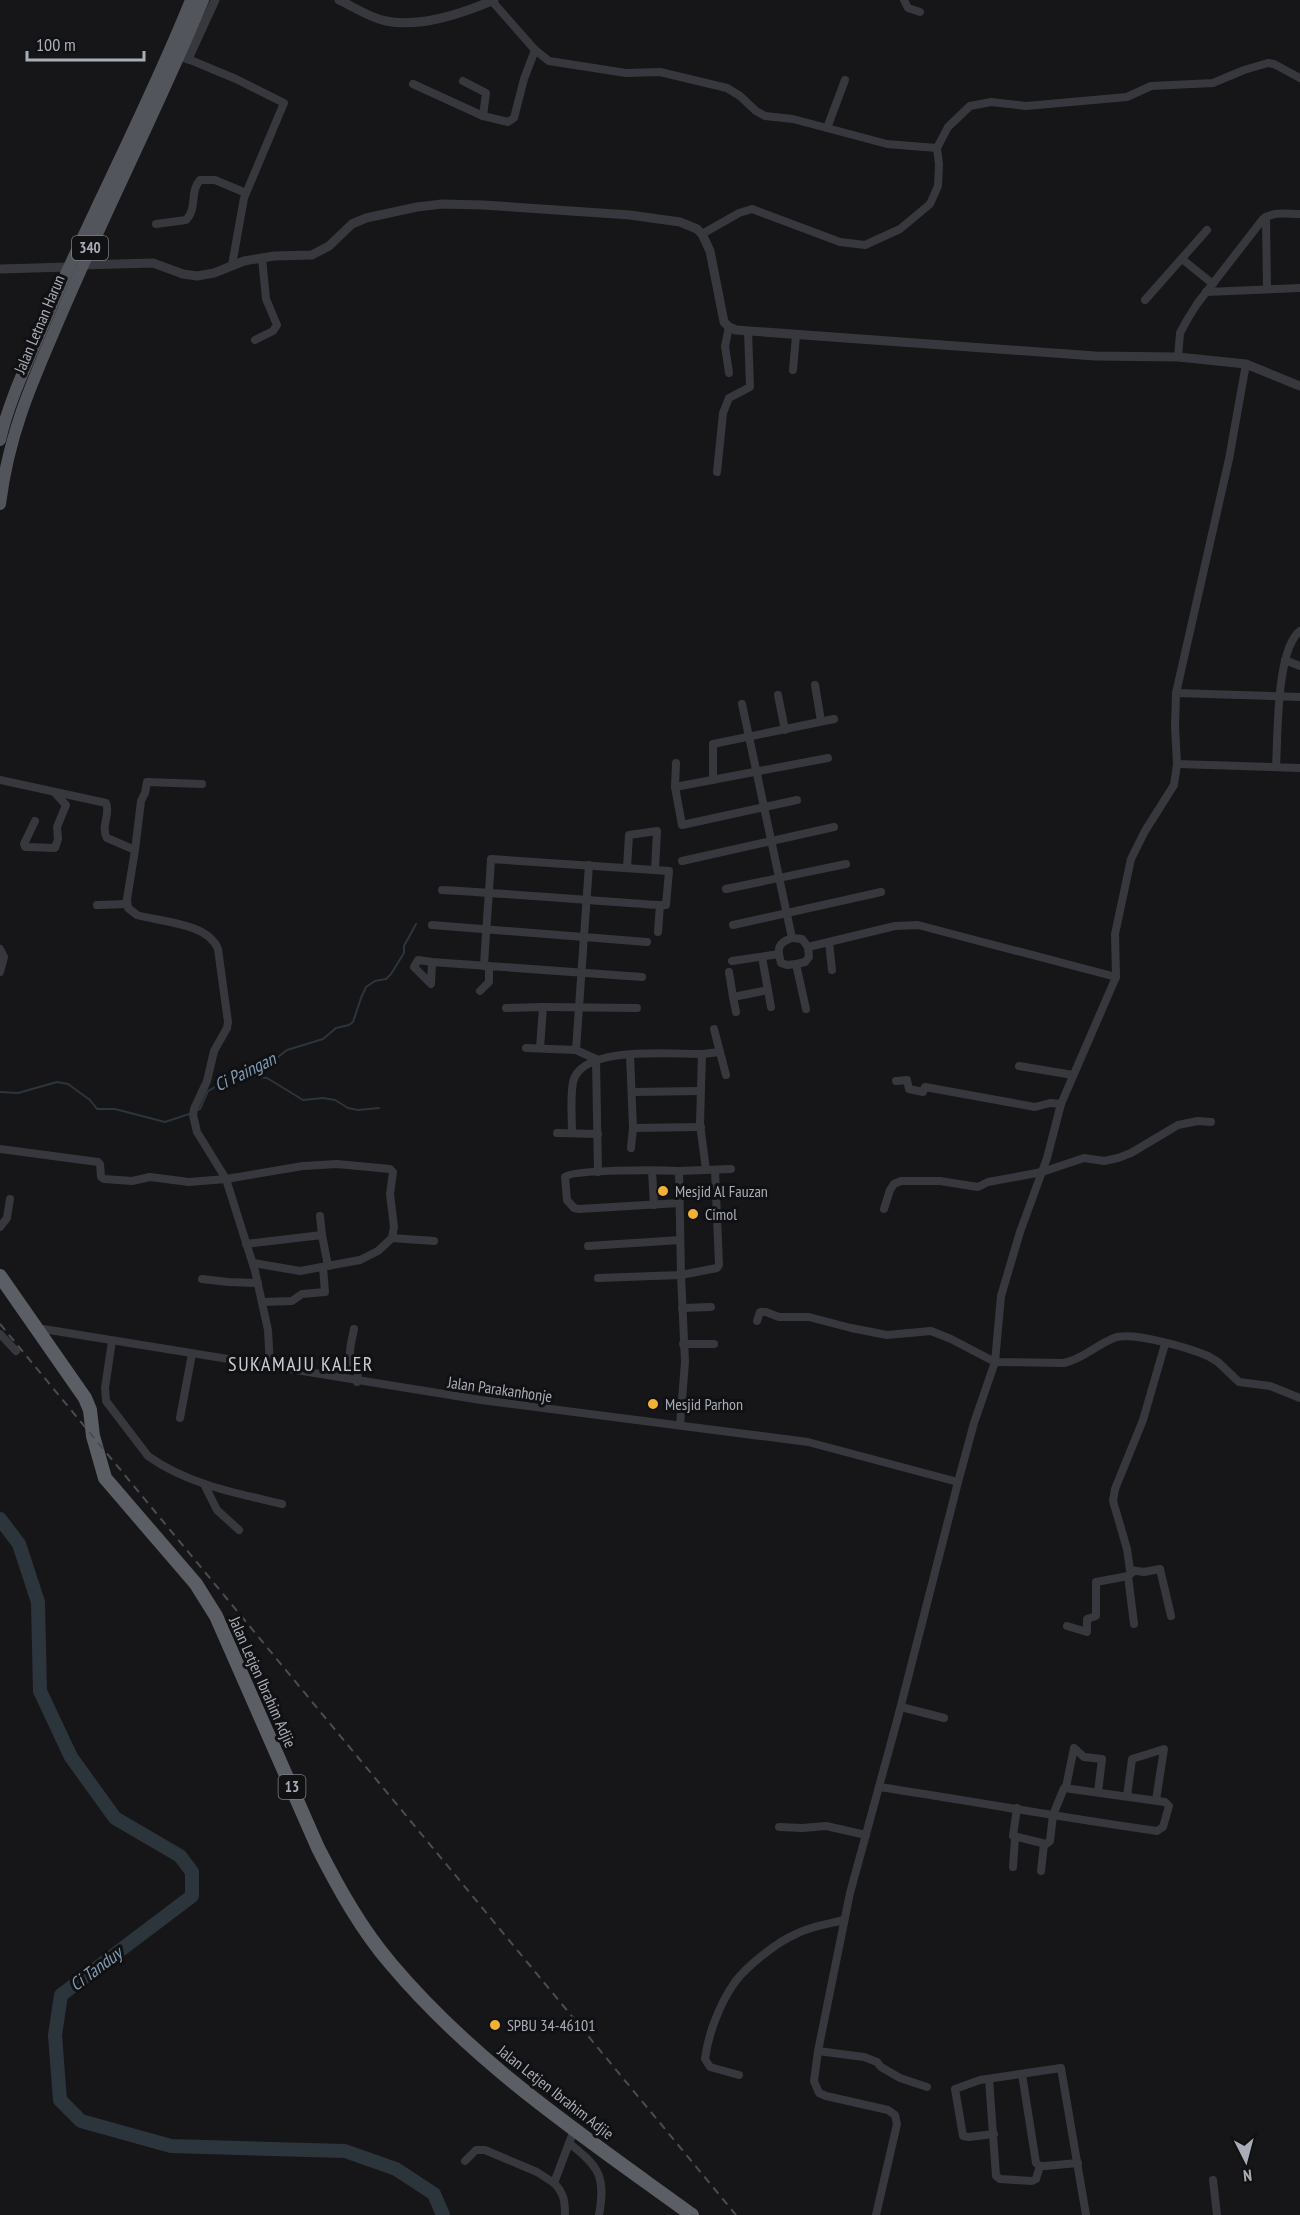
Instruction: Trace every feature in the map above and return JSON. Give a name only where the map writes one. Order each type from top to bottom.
[{"type":"highway","name":"Jalan Letjen Ibrahim Adjie","points":[[0,1276],[85,1398],[90,1410],[93,1436],[105,1478],[196,1584],[216,1616],[318,1848],[355,1915],[390,1963],[431,2007],[502,2074],[574,2130],[692,2215]]},
{"type":"main road","name":"Jalan Letnan Harun","points":[[0,504],[11,402],[68,267],[179,56],[191,0]]},
{"type":"main road","name":"Jalan Letnan Harun","points":[[0,440],[22,406],[82,265],[203,0]]},
{"type":"street","points":[[215,0],[179,56],[236,79],[284,103],[246,193],[232,265]]},
{"type":"street","points":[[339,0],[378,19],[393,22],[446,17],[493,1],[536,50],[544,58],[555,63],[626,73],[653,71],[727,88],[760,114],[793,119],[887,144],[937,148]]},
{"type":"street","points":[[904,0],[908,8],[920,12]]},
{"type":"street","points":[[413,84],[483,116],[504,122],[511,121],[514,118],[536,50]]},
{"type":"street","points":[[702,234],[739,213],[752,210],[840,242],[865,245],[872,243],[900,229],[933,199],[939,176],[937,148],[948,127],[964,110],[983,103],[1026,106],[1126,97],[1151,86],[1214,83],[1268,63],[1300,78]]},
{"type":"street","points":[[827,128],[845,80]]},
{"type":"street","points":[[463,81],[486,93],[483,116]]},
{"type":"street","points":[[156,224],[186,220],[190,216],[194,206],[194,191],[200,180],[215,180],[246,193]]},
{"type":"street","points":[[82,265],[153,263],[183,274],[197,276],[262,258],[312,255],[329,246],[352,224],[366,218],[442,204],[483,205],[661,219],[691,225],[702,234],[710,251],[724,322],[729,327],[796,335],[1095,357],[1178,357],[1246,364],[1300,386]]},
{"type":"street","points":[[1178,357],[1180,333],[1206,292],[1266,217],[1276,213],[1300,214]]},
{"type":"street","points":[[1266,217],[1267,288]]},
{"type":"street","points":[[1145,300],[1207,230]]},
{"type":"street","points":[[1251,235],[1266,241]]},
{"type":"street","points":[[255,340],[273,331],[277,325],[266,299],[262,258]]},
{"type":"street","points":[[1182,259],[1213,284]]},
{"type":"street","points":[[0,269],[68,267]]},
{"type":"street","points":[[1206,292],[1300,288]]},
{"type":"street","points":[[729,327],[725,346],[729,374]]},
{"type":"street","points":[[717,472],[723,413],[730,397],[750,387],[748,331]]},
{"type":"street","points":[[793,370],[796,335]]},
{"type":"street","points":[[876,2215],[897,2119],[892,2111],[819,2093],[815,2087],[813,2075],[844,1920],[958,1482],[995,1362],[1001,1296],[1020,1232],[1042,1172],[1061,1104],[1116,978],[1115,934],[1131,859],[1145,831],[1174,785],[1178,764],[1175,726],[1176,693],[1229,459],[1246,364]]},
{"type":"street","points":[[1276,766],[1279,696],[1285,660],[1295,635],[1300,631]]},
{"type":"street","points":[[1285,660],[1300,666]]},
{"type":"street","points":[[815,685],[821,721]]},
{"type":"street","points":[[1176,693],[1300,697]]},
{"type":"street","points":[[778,695],[785,730]]},
{"type":"street","points":[[742,704],[792,938]]},
{"type":"street","points":[[713,780],[712,744],[834,719]]},
{"type":"street","points":[[675,787],[828,758]]},
{"type":"street","points":[[676,763],[675,787],[682,825],[797,800]]},
{"type":"street","points":[[1178,764],[1300,768]]},
{"type":"street","points":[[0,780],[106,803],[108,811],[104,830],[107,838],[135,850]]},
{"type":"street","points":[[202,784],[147,782],[141,801],[127,904],[131,912],[137,915],[204,932],[215,942],[218,949],[228,1015],[227,1028],[214,1051],[207,1081],[194,1112],[197,1132],[226,1179],[258,1283],[268,1330],[270,1367]]},
{"type":"street","points":[[35,821],[24,843],[26,847],[55,848],[58,838],[57,827],[66,805],[55,793]]},
{"type":"street","points":[[682,861],[834,827]]},
{"type":"street","points":[[627,868],[629,835],[657,831],[655,870]]},
{"type":"street","points":[[442,890],[489,893],[660,905],[666,905],[669,871],[491,859],[489,893],[486,929],[486,966],[489,982],[480,991]]},
{"type":"street","points":[[726,889],[846,864]]},
{"type":"street","points":[[576,1050],[589,865]]},
{"type":"street","points":[[733,925],[881,892]]},
{"type":"street","points":[[97,906],[127,904]]},
{"type":"street","points":[[658,932],[660,905]]},
{"type":"street","points":[[808,947],[910,924],[1116,978]]},
{"type":"street","points":[[432,925],[647,942]]},
{"type":"street","points":[[792,938],[802,939],[808,947],[809,957],[805,962],[787,966],[782,963],[779,954],[783,941],[792,938]]},
{"type":"street","points":[[828,942],[832,970]]},
{"type":"street","points":[[0,949],[4,957],[0,972]]},
{"type":"street","points":[[732,961],[779,954]]},
{"type":"street","points":[[762,957],[771,1007]]},
{"type":"street","points":[[432,962],[642,977]]},
{"type":"street","points":[[796,964],[806,1009]]},
{"type":"street","points":[[729,972],[736,1012]]},
{"type":"street","points":[[733,997],[768,990]]},
{"type":"street","points":[[540,1048],[543,1007]]},
{"type":"street","points":[[506,1008],[637,1008]]},
{"type":"street","points":[[714,1029],[726,1075]]},
{"type":"street","points":[[526,1048],[576,1050],[596,1059]]},
{"type":"street","points":[[572,1133],[573,1083],[581,1069],[596,1059],[630,1055],[720,1052]]},
{"type":"street","points":[[702,1054],[701,1127],[706,1170]]},
{"type":"street","points":[[630,1055],[632,1148]]},
{"type":"street","points":[[596,1059],[598,1172]]},
{"type":"street","points":[[1019,1066],[1073,1075]]},
{"type":"street","points":[[896,1081],[907,1080],[908,1088],[923,1092],[925,1087],[1035,1107],[1050,1103],[1061,1104]]},
{"type":"street","points":[[632,1092],[700,1090]]},
{"type":"street","points":[[884,1209],[890,1190],[894,1184],[901,1181],[913,1179],[940,1181],[976,1187],[988,1182],[1042,1172],[1084,1158],[1104,1161],[1118,1158],[1131,1153],[1178,1125],[1198,1121],[1211,1122]]},
{"type":"street","points":[[633,1128],[701,1127]]},
{"type":"street","points":[[557,1133],[598,1134]]},
{"type":"street","points":[[0,1149],[98,1162],[101,1177],[104,1179],[132,1181],[150,1177],[189,1182],[226,1179],[282,1168],[337,1164],[390,1169],[394,1175],[390,1194],[394,1219],[392,1238],[384,1247],[367,1258],[326,1267],[292,1270],[252,1263]]},
{"type":"street","points":[[679,1203],[574,1208],[567,1200],[566,1175],[598,1172],[731,1169]]},
{"type":"street","points":[[598,1278],[681,1275],[718,1267],[715,1170]]},
{"type":"street","points":[[652,1171],[654,1205]]},
{"type":"street","points":[[679,1171],[683,1344],[686,1362],[680,1425]]},
{"type":"street","points":[[0,1227],[7,1218],[10,1199]]},
{"type":"street","points":[[263,1302],[292,1301],[302,1294],[329,1293],[320,1216]]},
{"type":"street","points":[[246,1244],[322,1235]]},
{"type":"street","points":[[392,1238],[434,1241]]},
{"type":"street","points":[[588,1246],[680,1240]]},
{"type":"street","points":[[202,1279],[258,1283]]},
{"type":"street","points":[[682,1308],[711,1307]]},
{"type":"street","points":[[759,1317],[766,1312],[779,1317],[801,1316],[887,1335],[931,1331],[995,1362],[1073,1361],[1116,1337],[1139,1336],[1208,1356],[1218,1362],[1239,1382],[1270,1386],[1300,1398]]},
{"type":"street","name":"Jalan Parakanhonje","points":[[36,1328],[481,1401],[808,1443],[958,1482]]},
{"type":"street","points":[[354,1329],[349,1356],[352,1365],[358,1371],[357,1382]]},
{"type":"street","points":[[0,1334],[16,1351]]},
{"type":"street","points":[[112,1341],[105,1388],[106,1401],[148,1456],[157,1463],[204,1485],[282,1504]]},
{"type":"street","points":[[683,1344],[714,1344]]},
{"type":"street","points":[[1134,1624],[1130,1574],[1114,1495],[1143,1420],[1165,1344]]},
{"type":"street","points":[[180,1418],[192,1354]]},
{"type":"street","points":[[204,1485],[217,1510],[239,1530]]},
{"type":"street","points":[[1067,1626],[1087,1632],[1087,1619],[1096,1616],[1096,1582],[1160,1569],[1171,1616]]},
{"type":"street","points":[[901,1707],[944,1718]]},
{"type":"street","points":[[1015,1838],[1044,1844],[1050,1841],[1053,1815],[1061,1791],[1066,1787],[1074,1748],[1084,1757],[1102,1759],[1098,1791]]},
{"type":"street","points":[[1127,1796],[1132,1759],[1164,1749],[1156,1800]]},
{"type":"street","points":[[879,1787],[1157,1831],[1162,1827],[1169,1806],[1165,1802],[1156,1800],[1066,1787]]},
{"type":"street","points":[[1013,1867],[1015,1838],[1013,1833],[1017,1808]]},
{"type":"street","points":[[779,1827],[826,1826],[866,1835]]},
{"type":"street","points":[[1041,1871],[1044,1844]]},
{"type":"street","points":[[739,2075],[710,2067],[705,2059],[719,2011],[735,1982],[752,1965],[794,1934],[844,1920]]},
{"type":"street","points":[[818,2051],[864,2057],[877,2062],[881,2067],[900,2078],[927,2087]]},
{"type":"street","points":[[994,2134],[963,2136],[955,2089],[989,2079],[1061,2068],[1086,2215]]},
{"type":"street","points":[[1022,2074],[1036,2163],[1040,2166],[1078,2163]]},
{"type":"street","points":[[989,2079],[997,2178],[1032,2181],[1039,2173],[1040,2166]]},
{"type":"street","points":[[554,2183],[574,2130]]},
{"type":"street","points":[[568,2143],[589,2159],[601,2174],[603,2196],[599,2215]]},
{"type":"street","points":[[465,2161],[476,2150],[485,2150],[537,2172],[562,2191],[565,2215]]},
{"type":"street","points":[[1214,2180],[1217,2215]]},
{"type":"waterway","name":"Ci Paingan","points":[[197,1110],[200,1109],[208,1091],[231,1076],[273,1061],[287,1050],[323,1039],[336,1028],[353,1022],[366,987],[375,981],[386,979],[391,974],[404,953],[404,946],[416,924]]},
{"type":"waterway","points":[[238,1074],[267,1078],[303,1100],[323,1098],[335,1100],[348,1108],[358,1110],[379,1108]]},
{"type":"waterway","name":"Ci Paingan","points":[[0,1092],[18,1093],[57,1082],[68,1084],[90,1100],[97,1109],[115,1109],[165,1122],[192,1113]]},
{"type":"waterway","name":"Ci Tanduy","points":[[0,1519],[19,1544],[38,1602],[40,1691],[71,1757],[115,1818],[180,1856],[192,1872],[192,1896],[61,1995],[55,2035],[60,2100],[81,2121],[171,2146],[345,2151],[396,2169],[434,2194],[443,2215]]},
{"type":"railway","points":[[0,1324],[736,2215]]},
{"type":"place","name":"Mesjid Al Fauzan","points":[[663,1191]]},
{"type":"place","name":"Cimol","points":[[693,1214]]},
{"type":"place","name":"Mesjid Parhon","points":[[653,1404]]},
{"type":"place","name":"SPBU 34-46101","points":[[495,2025]]},
{"type":"district","name":"SUKAMAJU KALER","points":[[301,1364]]}]
